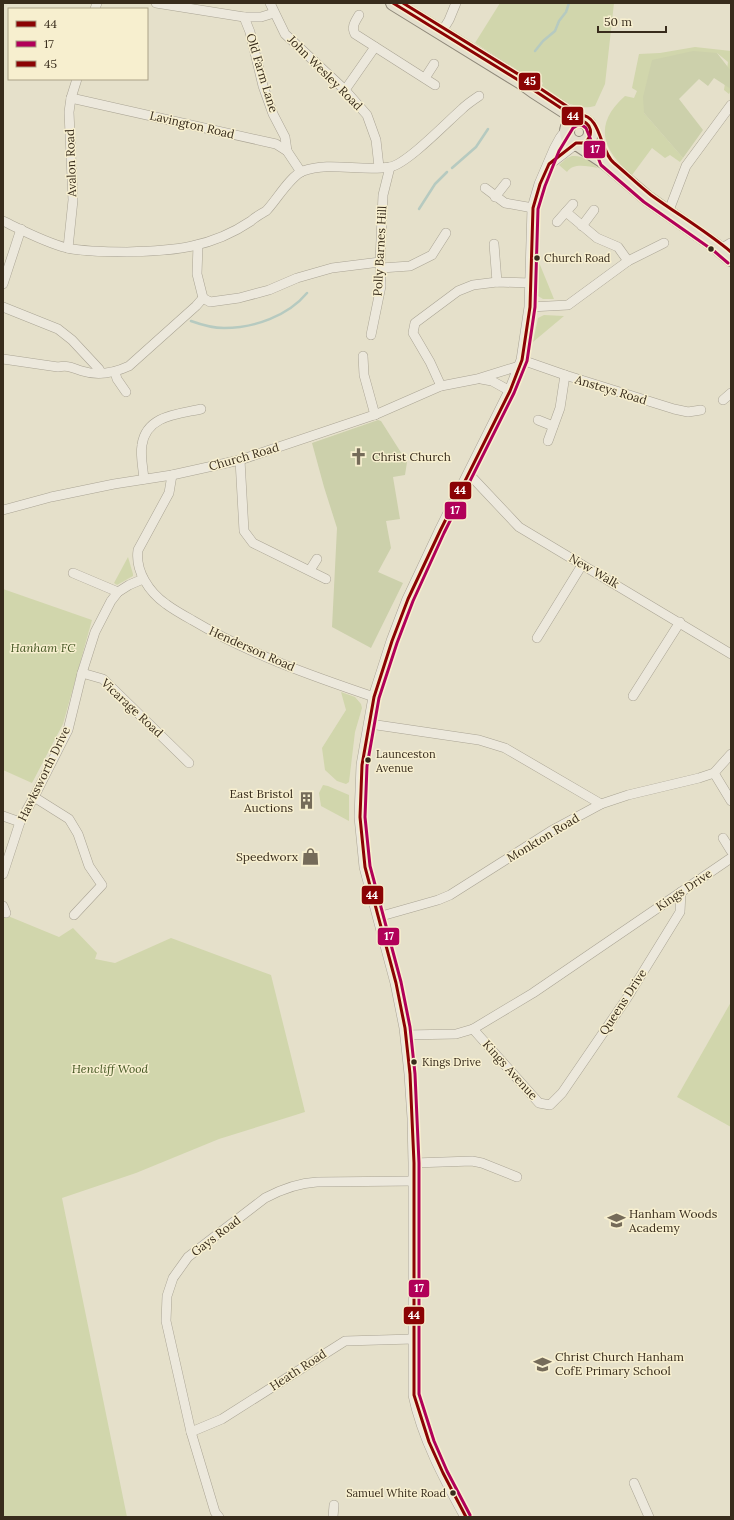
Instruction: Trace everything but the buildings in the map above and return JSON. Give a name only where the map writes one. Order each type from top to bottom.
[{"type":"main road","points":[[393,3],[523,83],[534,92],[580,120],[584,120],[588,124],[605,162]]},
{"type":"main road","points":[[534,92],[567,129],[570,140],[605,162],[647,198],[668,213],[728,251]]},
{"type":"main road","points":[[567,129],[572,122],[580,120]]},
{"type":"main road","points":[[577,144],[582,144],[588,140],[592,133]]},
{"type":"street","points":[[156,3],[244,17],[261,17],[274,13]]},
{"type":"street","name":"John Wesley Road","points":[[270,3],[285,34],[345,90],[366,115],[376,140],[380,167]]},
{"type":"street","points":[[441,33],[456,3]]},
{"type":"street","points":[[359,15],[353,25],[355,34],[435,85]]},
{"type":"street","name":"Old Farm Lane","points":[[244,17],[250,32],[263,86],[273,114],[285,137],[287,151]]},
{"type":"street","points":[[345,90],[375,47]]},
{"type":"street","points":[[425,78],[434,64]]},
{"type":"street","name":"Avalon Road","points":[[68,248],[73,200],[69,112],[76,80]]},
{"type":"street","points":[[3,221],[44,241],[68,248],[100,252],[164,251],[198,245],[237,230],[266,210],[289,182],[301,172],[320,167],[390,167],[398,164],[411,155],[467,104],[478,96]]},
{"type":"street","name":"Lavington Road","points":[[71,98],[276,144],[287,151]]},
{"type":"street","points":[[467,104],[474,111]]},
{"type":"street","points":[[668,213],[686,166],[731,104]]},
{"type":"street","points":[[466,1517],[448,1483],[419,1417],[414,1395],[413,1118],[406,1035],[396,984],[365,867],[360,817],[362,765],[374,697],[392,641],[408,600],[468,474],[510,391],[521,363],[530,307],[533,208],[540,184],[555,149],[560,138],[567,129]]},
{"type":"street","points":[[549,164],[577,144]]},
{"type":"street","points":[[287,151],[301,172]]},
{"type":"street","name":"Polly Barnes Hill","points":[[371,335],[381,286],[380,265],[383,195],[390,167]]},
{"type":"street","points":[[495,197],[506,183]]},
{"type":"street","points":[[485,188],[505,203],[533,208]]},
{"type":"street","points":[[557,222],[572,204]]},
{"type":"street","points":[[582,226],[594,210]]},
{"type":"street","points":[[566,212],[597,238],[618,248],[628,261]]},
{"type":"street","points":[[3,284],[20,230]]},
{"type":"street","points":[[198,245],[197,274],[204,298],[210,302],[239,298],[269,290],[297,278],[332,268],[380,265],[410,266],[432,255],[446,233]]},
{"type":"street","points":[[530,307],[568,305],[628,261],[664,243]]},
{"type":"street","points":[[494,244],[497,282]]},
{"type":"street","points":[[441,386],[430,362],[413,333],[415,322],[458,291],[473,285],[497,282],[531,283]]},
{"type":"street","points":[[3,359],[58,367],[67,365],[84,372],[115,372],[129,366],[204,298]]},
{"type":"street","points":[[3,307],[58,330],[72,340],[101,373]]},
{"type":"street","points":[[363,356],[364,375],[375,415]]},
{"type":"street","name":"Church Road","points":[[3,510],[50,497],[172,475],[240,460],[375,415],[441,386],[477,379],[521,363]]},
{"type":"street","name":"Ansteys Road","points":[[521,363],[681,411],[695,412],[701,410]]},
{"type":"street","points":[[115,372],[117,379],[126,392]]},
{"type":"street","points":[[548,441],[560,408],[565,375]]},
{"type":"street","name":"Church Road","points":[[477,379],[492,381],[510,391]]},
{"type":"street","points":[[723,400],[731,392]]},
{"type":"street","points":[[144,479],[142,444],[148,428],[165,417],[201,410]]},
{"type":"street","points":[[538,420],[554,426]]},
{"type":"street","points":[[240,460],[244,531],[247,536],[254,542],[326,579]]},
{"type":"street","name":"New Walk","points":[[468,474],[514,523],[731,654]]},
{"type":"street","points":[[82,673],[95,632],[111,601],[118,592],[143,579],[139,569],[137,556],[138,550],[169,493],[172,484],[172,475]]},
{"type":"street","points":[[310,570],[316,559]]},
{"type":"street","points":[[537,638],[582,565]]},
{"type":"street","points":[[72,573],[80,582],[118,592]]},
{"type":"street","name":"Henderson Road","points":[[143,579],[150,589],[165,604],[215,634],[271,660],[328,682],[374,697]]},
{"type":"street","points":[[633,696],[680,622]]},
{"type":"street","name":"Vicarage Road","points":[[82,673],[103,679],[189,763]]},
{"type":"street","name":"Hawksworth Drive","points":[[3,874],[20,822],[68,730],[82,673]]},
{"type":"street","points":[[370,724],[478,740],[505,748],[601,804]]},
{"type":"street","points":[[731,754],[714,773],[731,801]]},
{"type":"street","name":"Monkton Road","points":[[378,917],[438,900],[450,895],[551,831],[601,804],[628,795],[714,773]]},
{"type":"street","points":[[34,797],[69,819],[78,834],[89,866],[102,885],[74,915]]},
{"type":"street","points":[[3,816],[20,822]]},
{"type":"street","points":[[723,838],[731,851]]},
{"type":"street","name":"Kings Drive","points":[[406,1035],[456,1034],[473,1029],[533,993],[731,858]]},
{"type":"street","name":"Queens Drive","points":[[550,1105],[566,1087],[627,998],[680,912],[681,892]]},
{"type":"street","name":"Kings Avenue","points":[[473,1029],[539,1103],[550,1105]]},
{"type":"street","points":[[414,1163],[472,1161],[482,1163],[517,1177]]},
{"type":"street","name":"Gays Road","points":[[219,1517],[215,1512],[191,1432],[166,1321],[167,1296],[173,1278],[188,1257],[265,1198],[290,1186],[317,1182],[414,1181]]},
{"type":"street","name":"Heath Road","points":[[191,1432],[222,1419],[345,1341],[413,1339]]},
{"type":"street","points":[[634,1482],[649,1517]]},
{"type":"street","points":[[332,1517],[334,1505]]},
{"type":"green space","points":[[500,3],[614,3],[605,84],[595,106],[581,107],[560,99],[541,87],[543,83],[538,79],[536,82],[475,43]]},
{"type":"green space","points":[[695,47],[731,51],[731,90],[729,94],[724,90],[728,62],[717,53],[644,113],[683,158],[680,162],[670,155],[665,158],[652,148],[632,175],[622,166],[608,146],[605,137],[605,127],[608,117],[615,106],[625,96],[634,98],[637,91],[632,88],[639,54],[660,53]]},
{"type":"green space","points":[[693,51],[717,53],[731,71],[731,89],[714,78],[708,86],[699,79],[679,99],[703,130],[683,158],[644,113],[643,97],[652,60]]},
{"type":"green space","points":[[572,156],[583,158],[598,168],[577,166],[573,167],[567,172],[559,165],[567,158]]},
{"type":"green space","points":[[538,260],[554,299],[543,299],[538,296]]},
{"type":"green space","points":[[544,315],[564,316],[533,342],[538,318]]},
{"type":"green space","points":[[378,420],[381,421],[407,462],[405,475],[393,477],[400,519],[386,521],[391,548],[378,572],[403,583],[371,648],[332,627],[337,528],[312,443]]},
{"type":"green space","points":[[128,557],[133,576],[117,585],[114,583]]},
{"type":"green space","name":"Hanham FC","points":[[3,589],[92,620],[63,724],[32,783],[3,770]]},
{"type":"green space","points":[[341,692],[355,697],[361,704],[362,708],[355,732],[349,782],[346,784],[337,781],[325,770],[322,748],[346,710]]},
{"type":"green space","points":[[323,785],[349,795],[349,821],[321,806],[319,793]]},
{"type":"green space","name":"Hencliff Wood","points":[[8,916],[59,937],[73,928],[97,953],[95,959],[115,963],[171,938],[271,975],[305,1112],[219,1139],[136,1173],[62,1198],[127,1517],[3,1517],[3,917]]},
{"type":"green space","points":[[731,1002],[731,1127],[677,1097]]},
{"type":"waterway","points":[[535,51],[543,41],[555,31],[559,21],[566,12],[569,3]]},
{"type":"waterway","points":[[452,168],[476,147],[488,129]]},
{"type":"waterway","points":[[419,209],[435,184],[447,172]]},
{"type":"waterway","points":[[191,321],[220,328],[247,326],[270,319],[280,314],[290,308],[307,293]]},
{"type":"transit line","name":"44","points":[[393,3],[523,83],[579,120],[583,121],[589,126],[590,129],[590,136],[585,143],[576,143],[549,164],[540,184],[533,208],[530,307],[522,360],[510,391],[440,531],[408,599],[392,641],[374,697],[362,765],[360,817],[365,867],[396,983],[405,1028],[410,1074],[414,1163],[414,1395],[429,1442],[466,1517]]},
{"type":"transit line","name":"45","points":[[403,3],[526,79],[580,115],[587,117],[596,127],[609,158],[614,163],[651,195],[731,252]]},
{"type":"transit line","name":"17","points":[[470,1515],[447,1471],[434,1441],[419,1394],[419,1163],[415,1074],[410,1027],[401,982],[370,866],[365,817],[367,766],[379,698],[397,643],[413,601],[444,533],[514,393],[527,361],[535,307],[538,209],[545,186],[559,151],[573,128],[578,125],[582,125],[586,128],[601,165],[644,202],[714,251],[728,263]]},
{"type":"place","name":"Church Road","points":[[537,258]]},
{"type":"place","name":"Christ Church","points":[[359,457]]},
{"type":"place","name":"Launceston Avenue","points":[[368,760]]},
{"type":"place","name":"East Bristol Auctions","points":[[306,801]]},
{"type":"place","name":"Speedworx","points":[[311,857]]},
{"type":"place","name":"Kings Drive","points":[[414,1062]]},
{"type":"place","name":"Hanham Woods Academy","points":[[616,1221]]},
{"type":"place","name":"Christ Church Hanham CofE Primary School","points":[[542,1364]]},
{"type":"place","name":"Samuel White Road","points":[[453,1493]]}]
